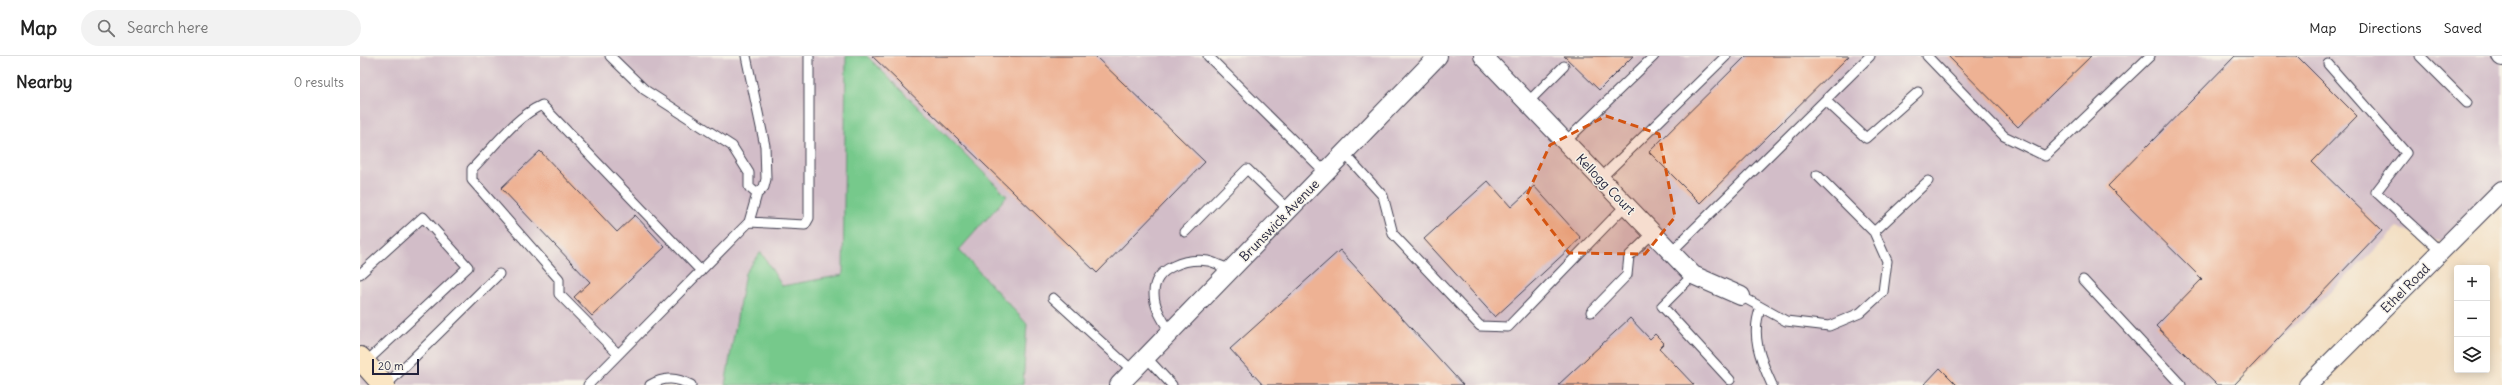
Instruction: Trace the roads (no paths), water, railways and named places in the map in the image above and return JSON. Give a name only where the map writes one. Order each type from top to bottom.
[{"type":"street","name":"Brunswick Avenue","points":[[1119,385],[1438,56]]},
{"type":"street","name":"Kellogg Court","points":[[1483,56],[1693,275],[1741,296]]},
{"type":"street","name":"Ethel Road","points":[[2308,385],[2441,252],[2499,200]]},
{"type":"street","points":[[362,361],[385,385]]},
{"type":"lane","points":[[610,56],[645,90],[732,146],[749,174],[749,187],[757,194]]},
{"type":"lane","points":[[588,385],[749,222],[757,194],[764,187],[766,179],[765,146],[746,56]]},
{"type":"lane","points":[[749,222],[805,225],[809,218],[809,56]]},
{"type":"lane","points":[[1208,56],[1325,172]]},
{"type":"lane","points":[[1565,142],[1654,56]]},
{"type":"lane","points":[[1601,178],[1726,56]]},
{"type":"lane","points":[[1671,252],[1870,56]]},
{"type":"lane","points":[[1927,56],[2004,136],[2045,156],[2150,56]]},
{"type":"lane","points":[[2420,56],[2467,102]]},
{"type":"lane","points":[[2328,64],[2406,153],[2376,192],[2441,252]]},
{"type":"lane","points":[[1528,102],[1564,66]]},
{"type":"lane","points":[[1825,100],[1866,138],[1918,92]]},
{"type":"lane","points":[[618,354],[559,294],[559,279],[472,180],[472,169],[532,110],[542,105],[701,271]]},
{"type":"lane","points":[[1344,153],[1383,196],[1393,234],[1480,326],[1508,327],[1626,205]]},
{"type":"lane","points":[[1185,232],[1247,169],[1289,210]]},
{"type":"lane","points":[[1741,296],[1786,321],[1829,326],[1860,313],[1883,292],[1887,260],[1874,232],[1817,175]]},
{"type":"lane","points":[[1874,232],[1928,181]]},
{"type":"lane","points":[[360,274],[423,217],[468,267],[362,361]]},
{"type":"lane","points":[[1591,312],[1627,275],[1629,256],[1653,233]]},
{"type":"lane","points":[[1170,332],[1156,307],[1154,293],[1156,283],[1163,272],[1185,261],[1197,260],[1213,262],[1231,270]]},
{"type":"lane","points":[[385,385],[499,274]]},
{"type":"lane","points":[[1693,275],[1662,306],[1730,380]]},
{"type":"lane","points":[[2083,280],[2181,385]]},
{"type":"lane","points":[[1053,298],[1133,371]]},
{"type":"lane","points":[[1761,307],[1754,333],[1765,369],[1772,385]]},
{"type":"lane","points":[[1146,357],[1172,385]]},
{"type":"lane","points":[[650,385],[659,380],[677,378],[692,385]]}]
